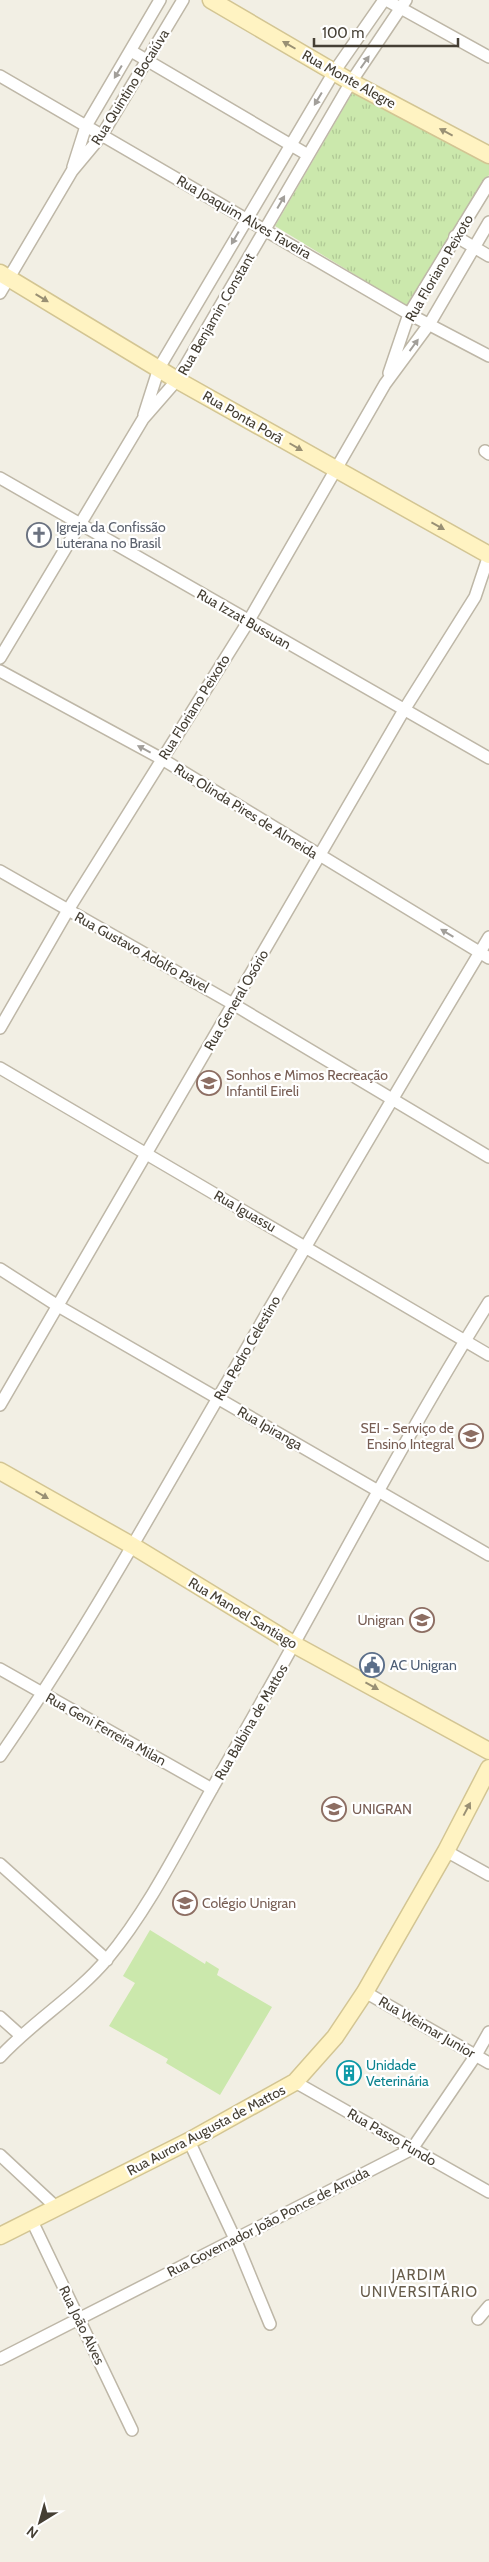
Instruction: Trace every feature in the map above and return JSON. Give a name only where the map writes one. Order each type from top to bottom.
[{"type":"street","name":"Rua Quintino Bocaiúva","points":[[72,171],[86,126],[160,0]]},
{"type":"street","name":"Rua Quintino Bocaiúva","points":[[0,293],[4,276],[72,171],[102,135],[183,0]]},
{"type":"street","name":"Rua Monte Alegre","points":[[211,0],[351,82],[489,155]]},
{"type":"street","points":[[385,0],[404,4],[489,56]]},
{"type":"street","name":"Rua Benjamin Constant","points":[[143,419],[159,368],[334,72],[385,0]]},
{"type":"street","name":"Rua Benjamin Constant","points":[[0,658],[143,419],[178,380],[351,82],[404,4]]},
{"type":"street","points":[[131,51],[308,155]]},
{"type":"street","name":"Rua Joaquim Alves Taveira","points":[[0,76],[409,314],[430,323],[489,356]]},
{"type":"street","name":"Rua Floriano Peixoto","points":[[385,384],[409,314],[489,183]]},
{"type":"street","name":"Rua Floriano Peixoto","points":[[0,1028],[68,910],[248,622],[334,469],[385,384],[430,323],[489,222]]},
{"type":"street","points":[[456,236],[489,256]]},
{"type":"street","name":"Rua Ponta Porã","points":[[4,276],[178,380],[489,555]]},
{"type":"street","name":"Rua Izzat Bussuan","points":[[0,478],[248,622],[489,758]]},
{"type":"street","name":"Rua General Osório","points":[[0,1405],[404,710],[475,597],[489,555]]},
{"type":"street","name":"Rua General Osório","points":[[475,597],[489,584]]},
{"type":"street","name":"Rua Olinda Pires de Almeida","points":[[0,671],[162,759],[484,955]]},
{"type":"street","name":"Rua Gustavo Adolfo Pável","points":[[0,871],[233,1004],[393,1098],[489,1158]]},
{"type":"street","name":"Rua Pedro Celestino","points":[[0,1756],[43,1694],[133,1546],[393,1098],[484,955],[489,937]]},
{"type":"street","name":"Rua Iguassu","points":[[0,1068],[489,1355]]},
{"type":"street","name":"Rua Ipiranga","points":[[0,1269],[58,1306],[489,1554]]},
{"type":"street","name":"Rua Balbina de Mattos","points":[[0,2057],[20,2035],[63,2001],[106,1960],[140,1913],[295,1645],[378,1490],[489,1302]]},
{"type":"street","name":"Rua Manoel Santiago","points":[[0,1471],[133,1546],[295,1645],[489,1751]]},
{"type":"street","name":"Rua Geni Ferreira Milan","points":[[0,1669],[212,1789]]},
{"type":"street","name":"Rua Aurora Augusta de Mattos","points":[[0,2236],[189,2141],[295,2082],[335,2037],[365,1992],[446,1851],[489,1768]]},
{"type":"street","points":[[446,1851],[489,1875]]},
{"type":"street","points":[[0,1864],[106,1960]]},
{"type":"street","name":"Rua Weimar Junior","points":[[365,1992],[489,2063]]},
{"type":"street","points":[[0,2017],[20,2035]]},
{"type":"street","name":"Rua Governador João Ponce de Arruda","points":[[0,2359],[412,2149],[476,2056],[489,2032]]},
{"type":"street","name":"Rua Passo Fundo","points":[[295,2082],[489,2192]]},
{"type":"street","points":[[189,2141],[235,2239],[270,2324]]},
{"type":"street","points":[[0,2156],[57,2208]]},
{"type":"street","name":"Rua João Alves","points":[[32,2221],[132,2430]]},
{"type":"street","points":[[478,2319],[489,2306]]},
{"type":"green space","points":[[353,92],[489,163],[489,175],[408,307],[275,226]]},
{"type":"green space","points":[[150,1930],[205,1964],[206,1961],[219,1969],[217,1975],[272,2007],[220,2095],[166,2063],[168,2059],[109,2026],[135,1983],[123,1976]]},
{"type":"place","name":"Igreja da Confissão Luterana no Brasil","points":[[39,535]]},
{"type":"place","name":"Sonhos e Mimos Recreação Infantil Eireli","points":[[209,1083]]},
{"type":"place","name":"SEI - Serviço de Ensino Integral","points":[[471,1436]]},
{"type":"place","name":"Unigran","points":[[422,1620]]},
{"type":"place","name":"AC Unigran","points":[[372,1665]]},
{"type":"place","name":"UNIGRAN","points":[[334,1809]]},
{"type":"place","name":"Colégio Unigran","points":[[185,1903]]},
{"type":"place","name":"Unidade Veterinária","points":[[349,2073]]},
{"type":"district","name":"JARDIM UNIVERSITÁRIO","points":[[419,2284]]}]
